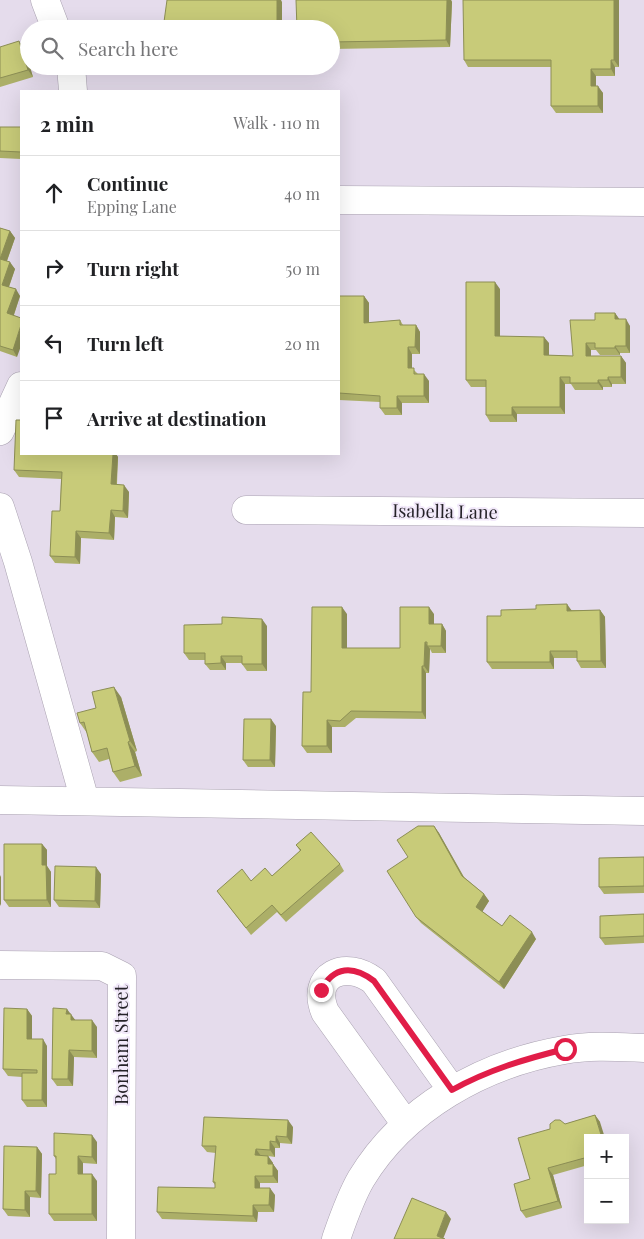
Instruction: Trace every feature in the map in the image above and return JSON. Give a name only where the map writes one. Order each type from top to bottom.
[{"type":"street","points":[[45,0],[53,20]]},
{"type":"street","points":[[72,75],[73,90]]},
{"type":"street","points":[[340,200],[644,202]]},
{"type":"street","points":[[0,431],[20,388]]},
{"type":"street","points":[[0,507],[18,562],[85,801]]},
{"type":"street","name":"Isabella Lane","points":[[246,510],[644,513]]},
{"type":"street","points":[[0,800],[644,811]]},
{"type":"street","name":"Bonham Street","points":[[0,965],[102,966],[122,976],[121,1239]]},
{"type":"street","points":[[405,1123],[325,1012],[320,1000],[321,990],[326,981],[335,974],[347,970],[362,972],[374,981],[452,1090]]},
{"type":"street","points":[[336,1239],[361,1180],[405,1123],[452,1090],[480,1075],[525,1059],[565,1049],[644,1048]]},
{"type":"building","points":[[167,0],[277,0],[277,20],[164,20]]},
{"type":"building","points":[[296,0],[447,0],[446,40],[340,42],[340,20],[297,20]]},
{"type":"building","points":[[463,0],[614,0],[614,60],[611,60],[611,69],[591,69],[591,86],[598,86],[598,106],[551,106],[551,60],[464,60]]},
{"type":"building","points":[[19,41],[20,72],[0,78],[0,47]]},
{"type":"building","points":[[0,127],[20,127],[20,152],[0,151]]},
{"type":"building","points":[[0,228],[10,231],[0,259]]},
{"type":"building","points":[[0,259],[10,262],[2,285],[16,289],[7,313],[20,318],[20,328],[13,350],[0,346]]},
{"type":"building","points":[[466,282],[495,282],[495,336],[544,337],[544,355],[573,356],[570,320],[595,320],[595,313],[615,313],[615,319],[626,319],[626,346],[595,348],[595,343],[586,343],[586,356],[621,356],[621,377],[608,377],[608,380],[598,380],[598,383],[570,383],[570,377],[560,377],[560,407],[512,407],[512,415],[486,415],[486,380],[466,380]]},
{"type":"building","points":[[340,296],[364,296],[364,323],[400,320],[400,325],[416,325],[415,347],[408,347],[408,368],[414,368],[414,374],[424,374],[424,396],[397,396],[397,408],[380,408],[380,396],[340,393]]},
{"type":"building","points":[[16,420],[20,420],[20,455],[113,455],[111,484],[124,485],[123,511],[111,510],[109,533],[76,531],[75,557],[50,556],[52,511],[60,511],[62,472],[14,470]]},
{"type":"building","points":[[567,604],[567,611],[600,610],[601,661],[577,661],[577,651],[550,651],[550,662],[487,662],[487,616],[501,616],[501,610],[536,609],[536,605]]},
{"type":"building","points":[[312,607],[342,607],[342,648],[400,648],[400,607],[429,607],[429,624],[442,624],[441,646],[427,646],[427,642],[425,642],[424,666],[422,666],[422,712],[351,711],[340,721],[327,720],[327,746],[302,746],[303,692],[311,692]]},
{"type":"building","points":[[222,617],[262,619],[262,664],[242,664],[242,656],[221,656],[221,663],[205,664],[205,653],[184,653],[184,625],[222,624]]},
{"type":"building","points":[[114,687],[130,741],[128,742],[135,766],[113,772],[107,748],[92,752],[84,722],[80,723],[77,713],[96,708],[92,692]]},
{"type":"building","points":[[244,719],[271,719],[270,760],[243,760]]},
{"type":"building","points":[[418,826],[434,826],[462,876],[484,894],[476,907],[502,926],[510,915],[532,932],[499,982],[416,917],[387,871],[408,857],[397,840]]},
{"type":"building","points":[[311,832],[340,864],[281,915],[272,905],[246,928],[217,891],[242,869],[251,881],[265,868],[272,876],[301,850],[296,845]]},
{"type":"building","points":[[4,844],[42,844],[42,865],[46,865],[47,900],[4,900]]},
{"type":"building","points":[[644,857],[644,886],[599,887],[599,858]]},
{"type":"building","points":[[55,866],[96,867],[95,901],[54,900]]},
{"type":"building","points":[[644,914],[644,936],[600,938],[600,916]]},
{"type":"building","points":[[4,1008],[27,1009],[27,1039],[43,1039],[42,1100],[22,1100],[22,1073],[37,1073],[37,1070],[3,1069]]},
{"type":"building","points":[[53,1008],[67,1009],[66,1014],[71,1014],[71,1020],[92,1020],[92,1051],[69,1050],[68,1079],[52,1079]]},
{"type":"building","points":[[595,1115],[601,1134],[584,1134],[584,1158],[548,1168],[558,1201],[521,1211],[514,1184],[530,1179],[518,1138],[550,1129],[550,1124],[555,1120],[560,1120],[565,1124]]},
{"type":"building","points":[[204,1117],[288,1120],[287,1137],[276,1136],[276,1142],[270,1141],[270,1150],[256,1149],[255,1155],[268,1156],[268,1164],[273,1164],[273,1176],[255,1176],[255,1188],[270,1188],[269,1205],[253,1205],[253,1216],[157,1212],[158,1187],[215,1188],[215,1182],[213,1182],[216,1146],[202,1146]]},
{"type":"building","points":[[54,1133],[92,1135],[92,1157],[78,1156],[78,1174],[92,1174],[92,1214],[49,1214],[49,1174],[56,1174]]},
{"type":"building","points":[[4,1146],[37,1147],[36,1191],[25,1191],[25,1210],[3,1209]]},
{"type":"building","points":[[412,1198],[446,1212],[437,1236],[445,1239],[394,1239]]},
{"type":"route","points":[[321,990],[326,981],[335,974],[347,970],[362,972],[374,981],[452,1090],[480,1075],[525,1059],[565,1049]]}]
